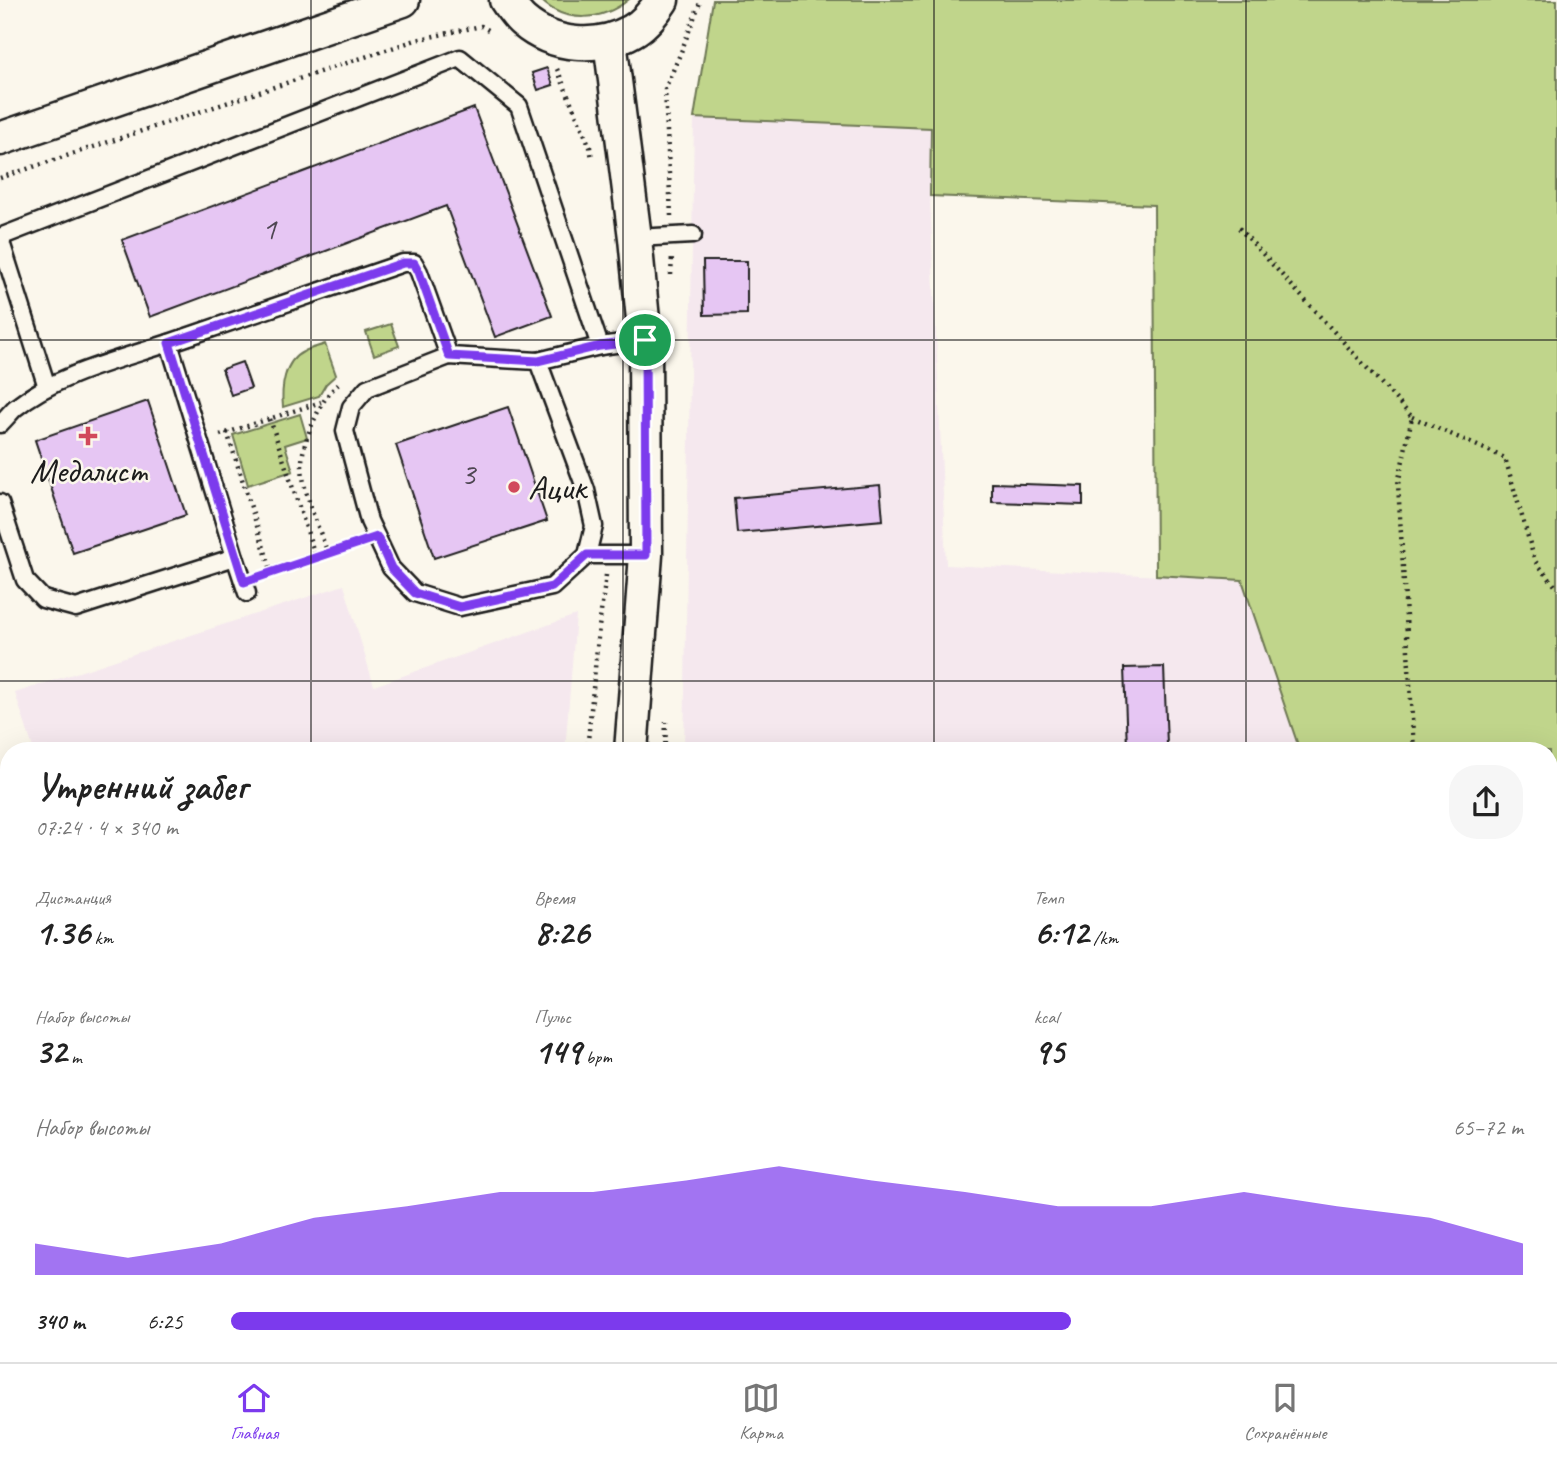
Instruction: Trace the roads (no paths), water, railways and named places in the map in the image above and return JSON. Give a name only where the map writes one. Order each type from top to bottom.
[{"type":"street","points":[[0,139],[403,0]]},
{"type":"street","points":[[506,0],[523,22],[550,38],[580,44],[610,41],[633,31],[652,14],[662,0]]},
{"type":"street","points":[[610,41],[645,340],[646,555],[632,742]]},
{"type":"lane","points":[[47,387],[0,238],[460,58],[519,106],[600,346]]},
{"type":"lane","points":[[635,237],[693,235]]},
{"type":"lane","points":[[0,424],[15,409],[47,387],[81,373],[403,263],[414,263],[419,272],[449,356]]},
{"type":"lane","points":[[538,361],[586,491],[594,526],[587,555],[552,587],[460,607],[415,593],[391,568],[369,521],[345,431],[351,407],[367,388],[449,356],[538,361],[600,346],[645,340]]},
{"type":"lane","points":[[169,343],[245,588]]},
{"type":"lane","points":[[0,503],[25,580],[43,599],[76,608],[235,556]]},
{"type":"lane","points":[[587,555],[646,555]]},
{"type":"place","name":"Медалист","points":[[88,436]]},
{"type":"place","name":"Ацик","points":[[514,487]]}]
